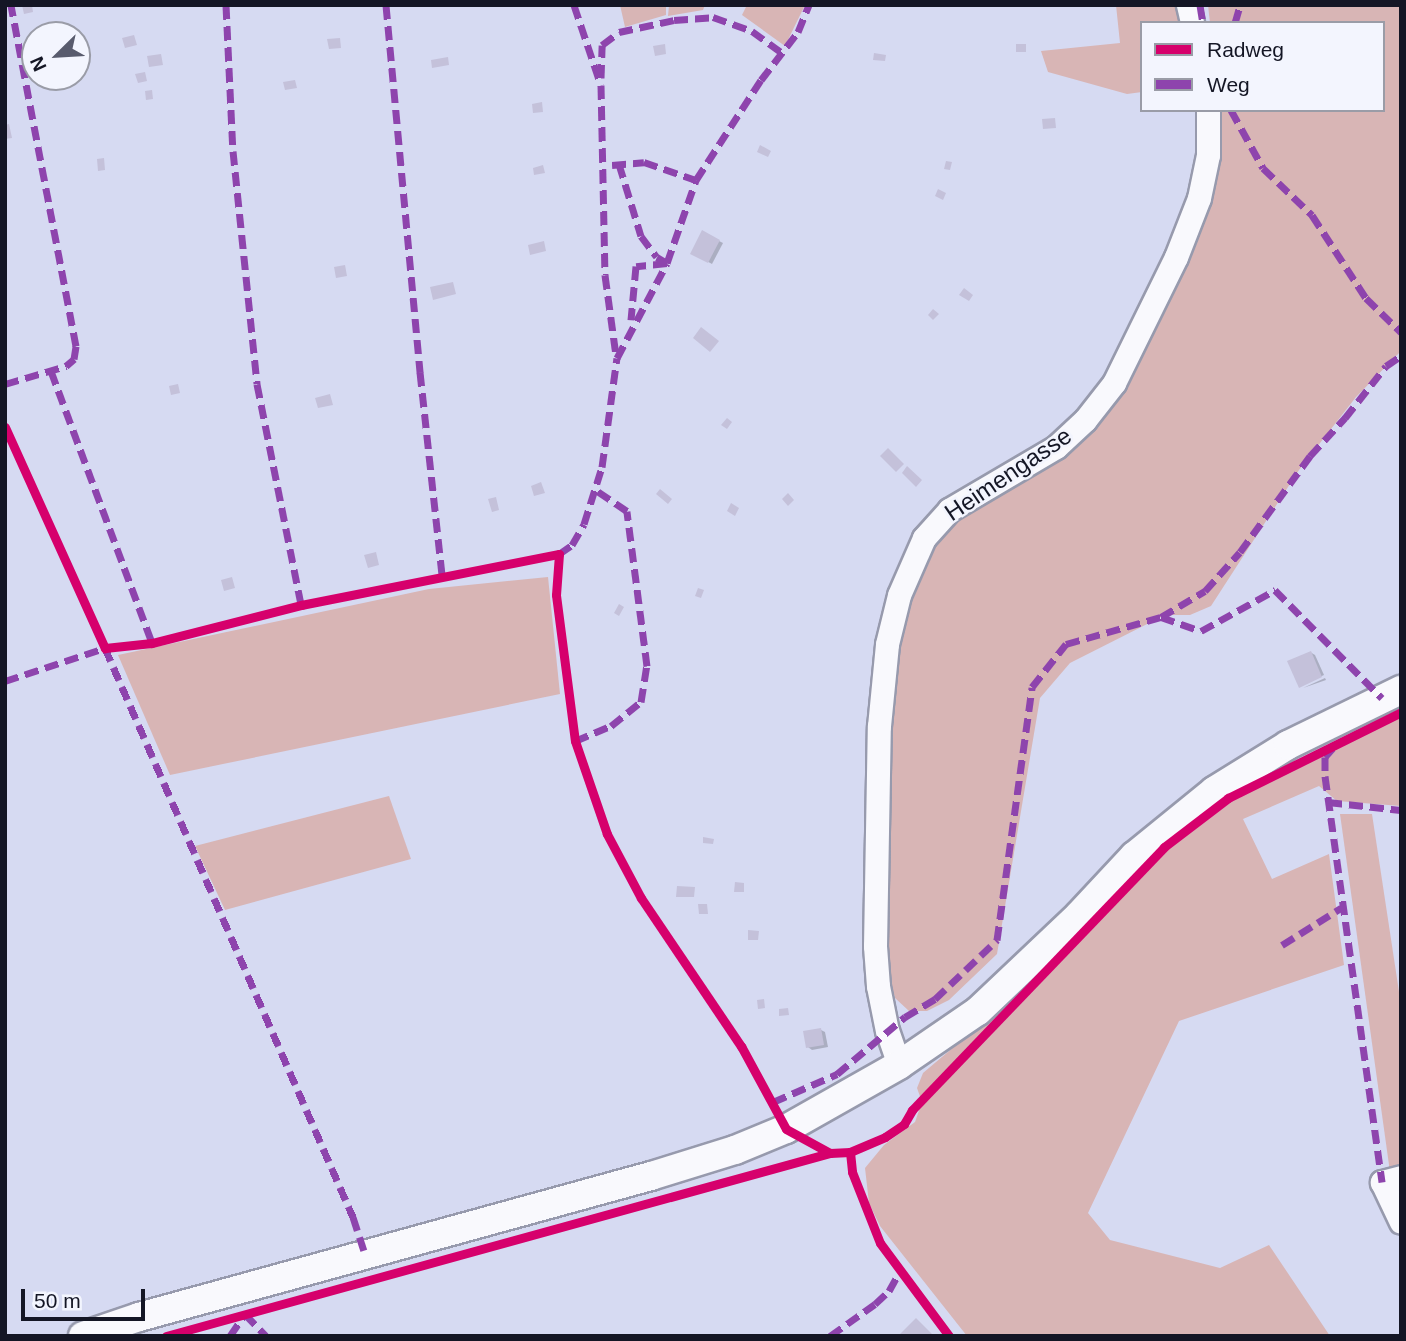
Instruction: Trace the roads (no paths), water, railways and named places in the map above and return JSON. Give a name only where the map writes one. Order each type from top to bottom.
[{"type":"main road","points":[[83,1336],[152,1314],[588,1194],[735,1150],[826,1109],[900,1065],[978,1011],[1079,915],[1134,856],[1214,791],[1288,745],[1401,690]]},
{"type":"street","name":"Heimengasse","points":[[900,1065],[887,1031],[878,986],[875,946],[879,726],[887,644],[899,595],[924,538],[949,510],[1056,447],[1085,420],[1114,383],[1176,257],[1199,198],[1208,155],[1208,112]]},
{"type":"street","points":[[1401,1177],[1382,1182],[1401,1222]]}]
